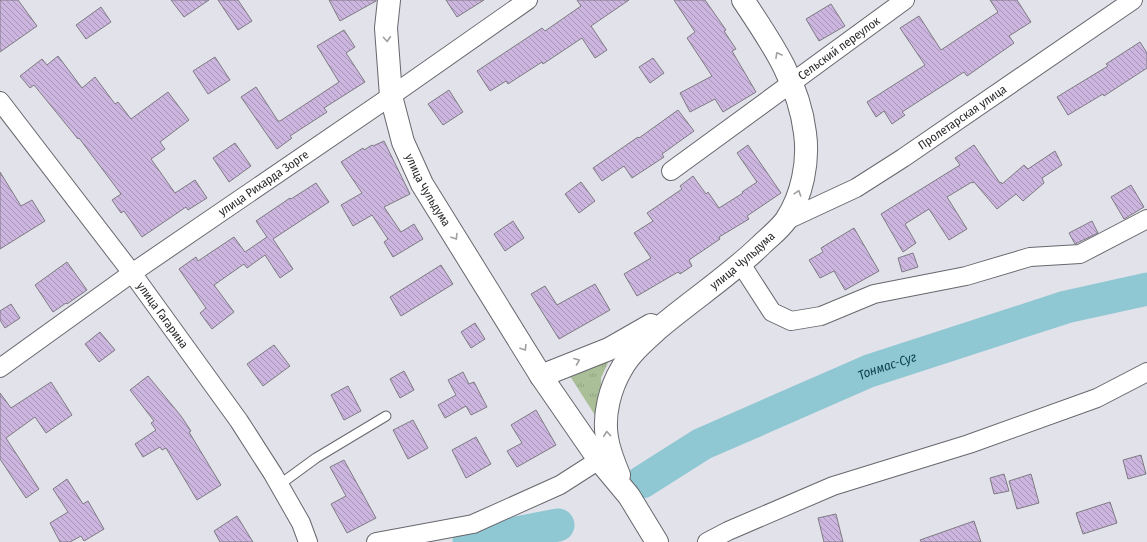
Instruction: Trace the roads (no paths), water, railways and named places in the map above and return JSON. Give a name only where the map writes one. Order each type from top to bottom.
[{"type":"main road","name":"улица Чульдума","points":[[389,0],[386,28],[391,96],[403,142],[422,184],[541,376],[599,460],[629,496]]},
{"type":"main road","name":"улица Чульдума","points":[[657,542],[629,496],[614,462],[607,438],[606,416],[611,393],[622,368],[639,346],[683,308],[741,264],[785,221],[797,198],[804,176],[806,154],[805,134],[792,83],[778,55],[743,0]]},
{"type":"main road","points":[[541,376],[609,348],[683,308]]},
{"type":"street","name":"улица Рихарда Зорге","points":[[0,368],[132,273],[391,96],[528,0]]},
{"type":"street","name":"Сельский переулок","points":[[671,171],[905,0]]},
{"type":"street","name":"Пролетарская улица","points":[[785,221],[856,188],[903,158],[1133,0]]},
{"type":"street","name":"улица Гагарина","points":[[0,101],[132,273],[239,421],[301,523],[308,542]]},
{"type":"street","points":[[741,264],[772,312],[792,321],[822,316],[874,294],[966,276],[1030,257],[1080,254],[1147,219]]},
{"type":"street","points":[[707,542],[728,531],[833,486],[969,444],[1097,398],[1147,372]]},
{"type":"street","points":[[376,542],[473,524],[560,484],[599,460]]},
{"type":"lane","points":[[279,485],[316,458],[386,416]]},
{"type":"waterway","name":"Тонмас-Суг","points":[[642,482],[702,444],[869,371],[1066,307],[1147,289]]},
{"type":"waterway","name":"Тонмас-Суг","points":[[469,542],[558,525]]}]
